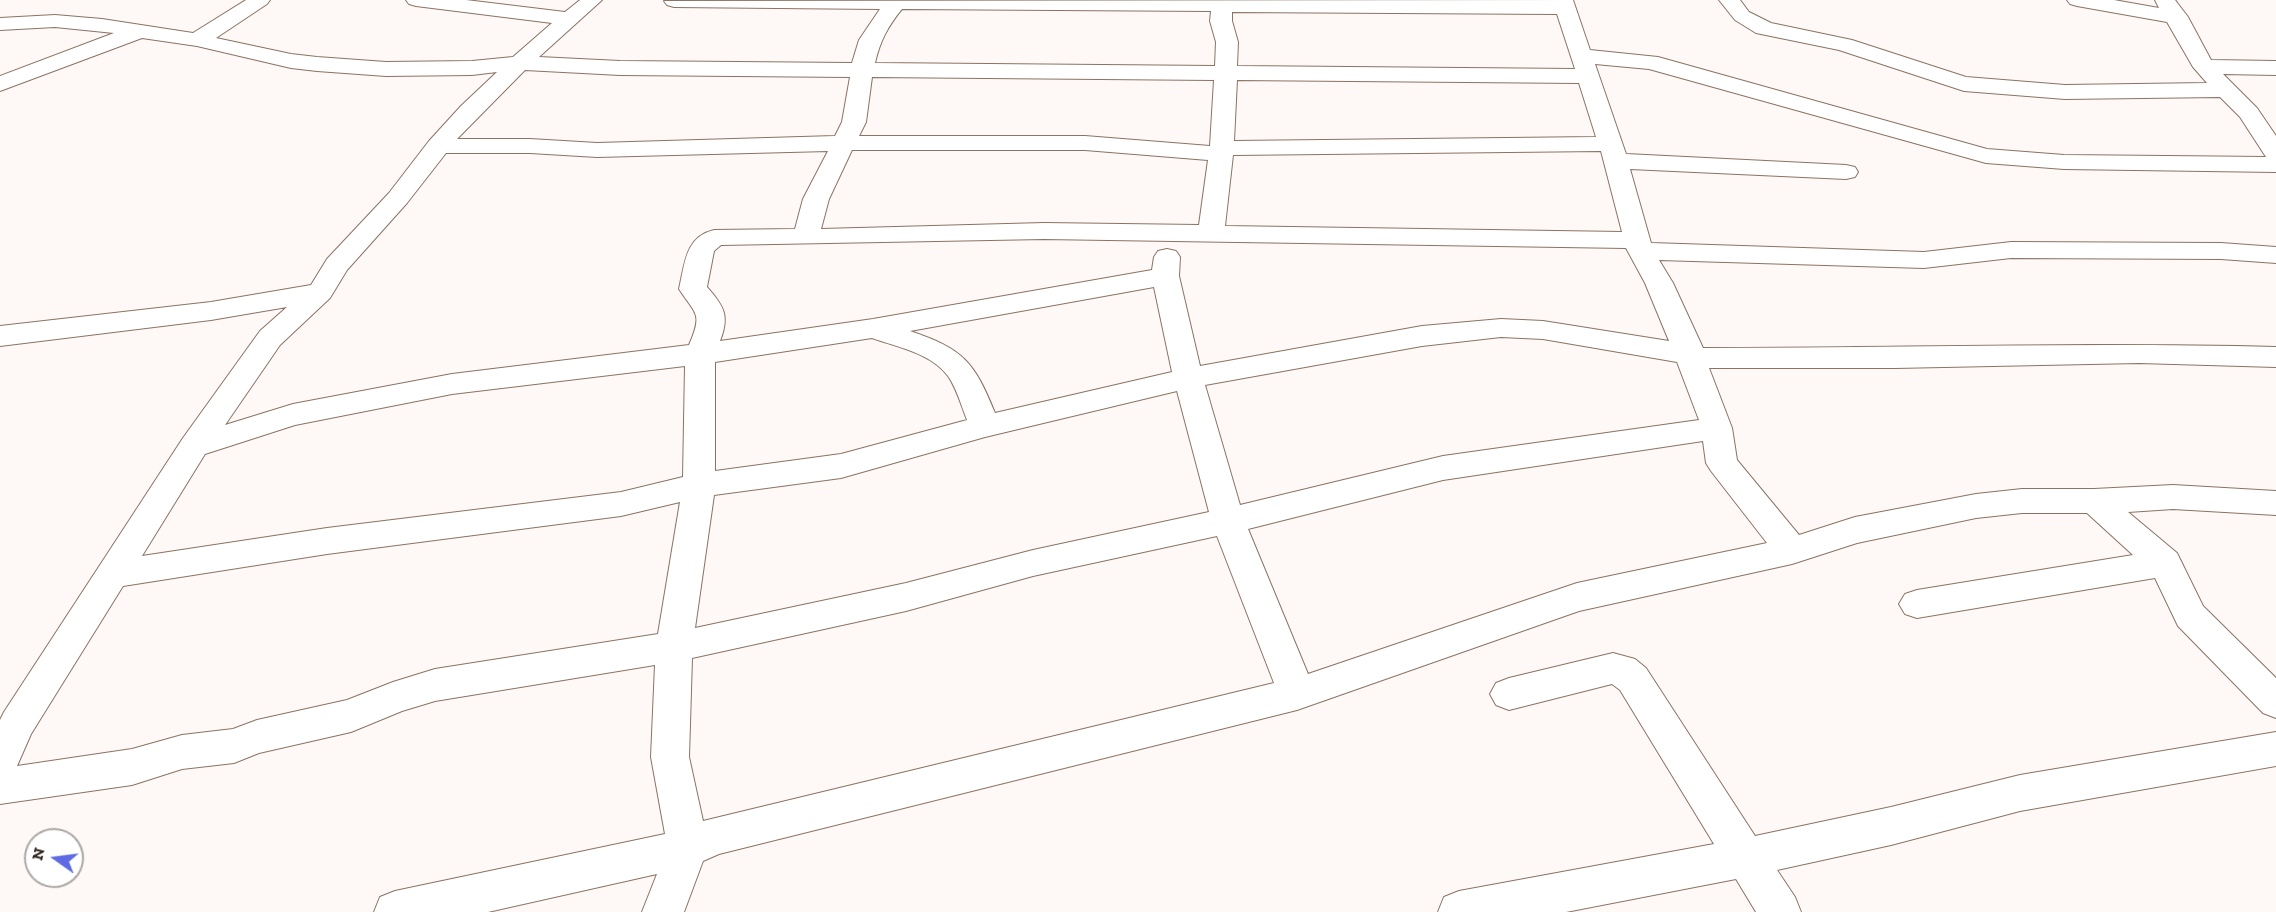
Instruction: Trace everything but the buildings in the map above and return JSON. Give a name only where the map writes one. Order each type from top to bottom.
[{"type":"street","points":[[196,40],[260,0]]},
{"type":"street","points":[[416,0],[569,19]]},
{"type":"street","points":[[0,761],[17,724],[112,574],[194,446],[270,338],[320,292],[337,265],[398,198],[438,146],[469,111],[519,63],[592,0]]},
{"type":"street","points":[[1729,0],[1742,16],[1764,28],[1844,45],[1964,84],[2065,93],[2225,90]]},
{"type":"street","points":[[2077,0],[2169,4],[2204,67],[2248,113],[2275,152]]},
{"type":"street","points":[[807,237],[816,199],[854,122],[861,69],[870,40],[880,22],[898,1]]},
{"type":"street","points":[[674,2],[1564,4],[1575,31],[1613,153],[1639,246],[1659,283],[1689,354],[1717,428],[1722,463],[1792,551]]},
{"type":"street","points":[[1211,233],[1222,151],[1227,42],[1221,21],[1223,3]]},
{"type":"street","points":[[0,24],[56,21],[102,25],[196,40],[291,61],[386,69],[472,68],[519,63],[620,68],[1224,71],[1585,66],[1650,62],[1986,156],[2053,162],[2275,152]]},
{"type":"street","points":[[0,84],[141,31]]},
{"type":"street","points":[[2204,67],[2276,68]]},
{"type":"street","points":[[438,146],[597,150],[844,143],[1085,143],[1222,151],[1613,153],[1846,172]]},
{"type":"street","points":[[663,912],[688,848],[670,757],[674,646],[699,485],[700,354],[710,330],[710,308],[693,289],[701,248],[706,242],[724,237],[807,237],[978,231],[1169,232],[1639,246],[1702,255],[1924,260],[2011,250],[2051,249],[2221,251],[2276,255]]},
{"type":"street","points":[[1169,232],[1165,276],[1188,378],[1228,522],[1298,694]]},
{"type":"street","points":[[194,446],[293,415],[376,397],[452,384],[700,354],[873,328],[1165,276]]},
{"type":"street","points":[[0,336],[211,311],[320,292]]},
{"type":"street","points":[[873,328],[927,348],[951,361],[965,381],[985,426]]},
{"type":"street","points":[[112,574],[327,541],[621,504],[699,485],[841,466],[985,426],[1188,378],[1422,336],[1500,328],[1543,330],[1702,358],[1895,358],[2139,353],[2276,357]]},
{"type":"street","points":[[0,786],[132,767],[182,752],[234,746],[257,737],[351,716],[393,699],[435,686],[674,646],[906,597],[1033,564],[1228,522],[1443,468],[1717,428]]},
{"type":"street","points":[[395,912],[468,894],[688,848],[713,837],[1298,694],[1577,597],[1792,551],[1854,530],[1976,506],[2022,501],[2094,501],[2173,497],[2276,503]]},
{"type":"street","points":[[2094,501],[2165,563],[2190,616],[2276,702]]},
{"type":"street","points":[[1917,604],[2165,563]]},
{"type":"street","points":[[1509,694],[1600,670],[1613,668],[1622,670],[1633,679],[1780,912]]},
{"type":"street","points":[[1459,912],[1744,858],[1892,826],[2020,793],[2276,749]]}]
